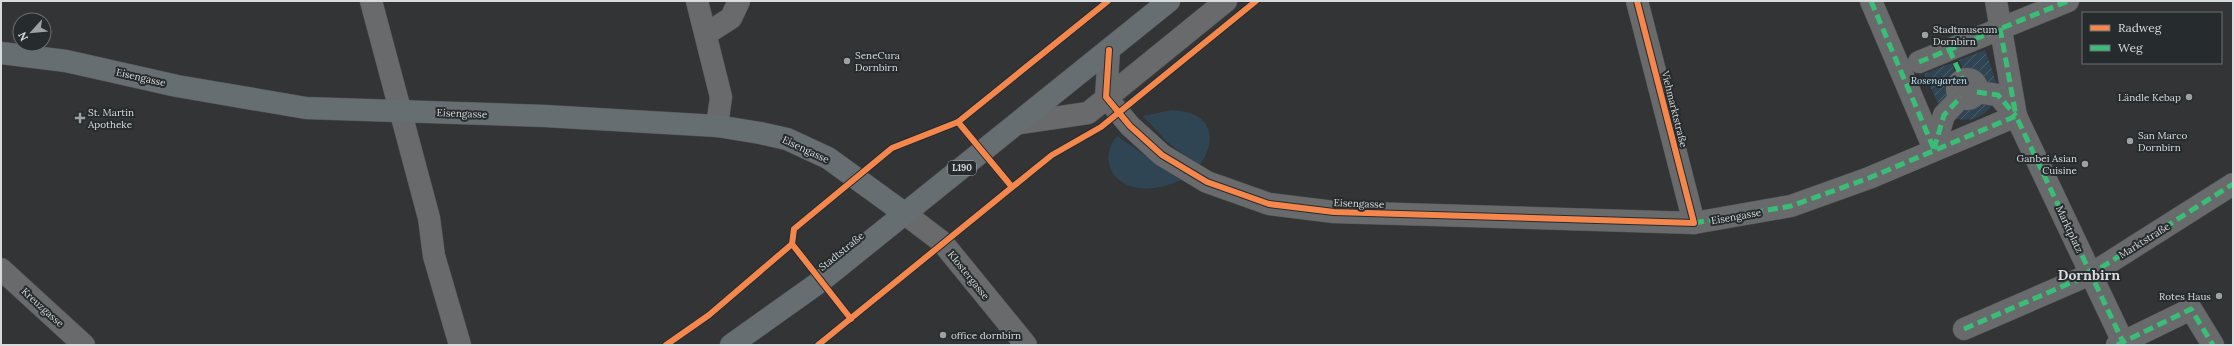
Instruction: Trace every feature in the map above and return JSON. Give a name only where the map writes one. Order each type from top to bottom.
[{"type":"main road","name":"Stadtstraße","points":[[731,345],[821,281],[904,213],[1020,123],[1164,3]]},
{"type":"main road","name":"Eisengasse","points":[[1,53],[66,61],[177,86],[306,108],[545,116],[717,126],[787,139],[828,158],[904,213]]},
{"type":"street","points":[[371,1],[395,84],[400,111],[429,218],[434,256],[460,345]]},
{"type":"street","points":[[697,1],[721,97],[717,126]]},
{"type":"street","points":[[706,34],[731,18],[739,1]]},
{"type":"street","points":[[1020,123],[1088,112],[1226,1]]},
{"type":"street","name":"Viehmarktstraße","points":[[1637,1],[1694,223]]},
{"type":"street","points":[[1872,1],[1934,149]]},
{"type":"street","name":"Marktplatz","points":[[1996,1],[2016,116],[2091,274],[2120,343],[2191,310],[2213,345]]},
{"type":"street","points":[[1919,62],[2068,1]]},
{"type":"street","points":[[1934,149],[1944,115],[1967,90],[1949,49]]},
{"type":"street","points":[[1106,97],[1109,50]]},
{"type":"street","name":"Marktplatz","points":[[1967,90],[1998,95],[2016,116]]},
{"type":"street","name":"Eisengasse","points":[[1106,97],[1130,126],[1162,155],[1207,182],[1269,204],[1334,212],[1694,223],[1792,206],[1869,178],[1934,149]]},
{"type":"street","points":[[1934,149],[2016,116]]},
{"type":"street","name":"Marktstraße","points":[[1964,329],[2091,274],[2233,184]]},
{"type":"street","name":"Klostergasse","points":[[904,213],[942,242],[1026,345]]},
{"type":"street","name":"Kreuzgasse","points":[[1,269],[84,345]]},
{"type":"green space","name":"Rosengarten","points":[[1985,50],[1998,87],[1984,88],[1977,76],[1964,72],[1959,60]]},
{"type":"green space","name":"Rosengarten","points":[[1952,63],[1956,75],[1949,84],[1949,96],[1942,111],[1924,74]]},
{"type":"green space","name":"Rosengarten","points":[[1996,99],[1987,111],[1977,118],[1964,120],[1950,117],[1960,108]]},
{"type":"green space","points":[[1172,110],[1197,116],[1207,127],[1210,140],[1206,154],[1199,166],[1167,142],[1143,116]]},
{"type":"green space","points":[[1117,136],[1181,180],[1155,188],[1138,188],[1129,186],[1121,181],[1115,176],[1109,161],[1109,153]]},
{"type":"marked path","points":[[1871,1],[1934,149]]},
{"type":"marked path","points":[[1919,62],[2068,1]]},
{"type":"marked path","points":[[2000,28],[2016,116]]},
{"type":"marked path","points":[[1949,49],[1963,80]]},
{"type":"marked path","points":[[1977,92],[1998,95],[2016,116]]},
{"type":"marked path","points":[[1934,149],[1944,115],[1961,97]]},
{"type":"marked path","points":[[1694,223],[1791,206],[1869,178],[2016,116],[2123,342]]},
{"type":"marked path","points":[[1964,329],[2091,274],[2233,184]]},
{"type":"marked path","points":[[2117,345],[2191,309],[2213,345]]},
{"type":"cycle path","points":[[666,345],[709,315],[792,244],[794,229],[892,148],[958,122],[1108,1]]},
{"type":"cycle path","points":[[818,345],[1052,155],[1101,127],[1256,1]]},
{"type":"cycle path","points":[[1109,50],[1106,97],[1130,126],[1162,155],[1207,182],[1269,204],[1334,212],[1694,223],[1637,1]]},
{"type":"cycle path","points":[[958,122],[1012,187]]},
{"type":"cycle path","points":[[792,244],[851,319]]},
{"type":"place","name":"Stadtmuseum Dornbirn","points":[[1925,35]]},
{"type":"place","name":"SeneCura Dornbirn","points":[[847,61]]},
{"type":"place","name":"Ländle Kebap","points":[[2189,97]]},
{"type":"place","name":"St. Martin Apotheke","points":[[80,118]]},
{"type":"place","name":"San Marco Dornbirn","points":[[2130,141]]},
{"type":"place","name":"Ganbei Asian Cuisine","points":[[2085,164]]},
{"type":"place","name":"Rotes Haus","points":[[2219,296]]},
{"type":"place","name":"office dornbirn","points":[[943,335]]},
{"type":"district","name":"Dornbirn","points":[[2089,275]]}]
